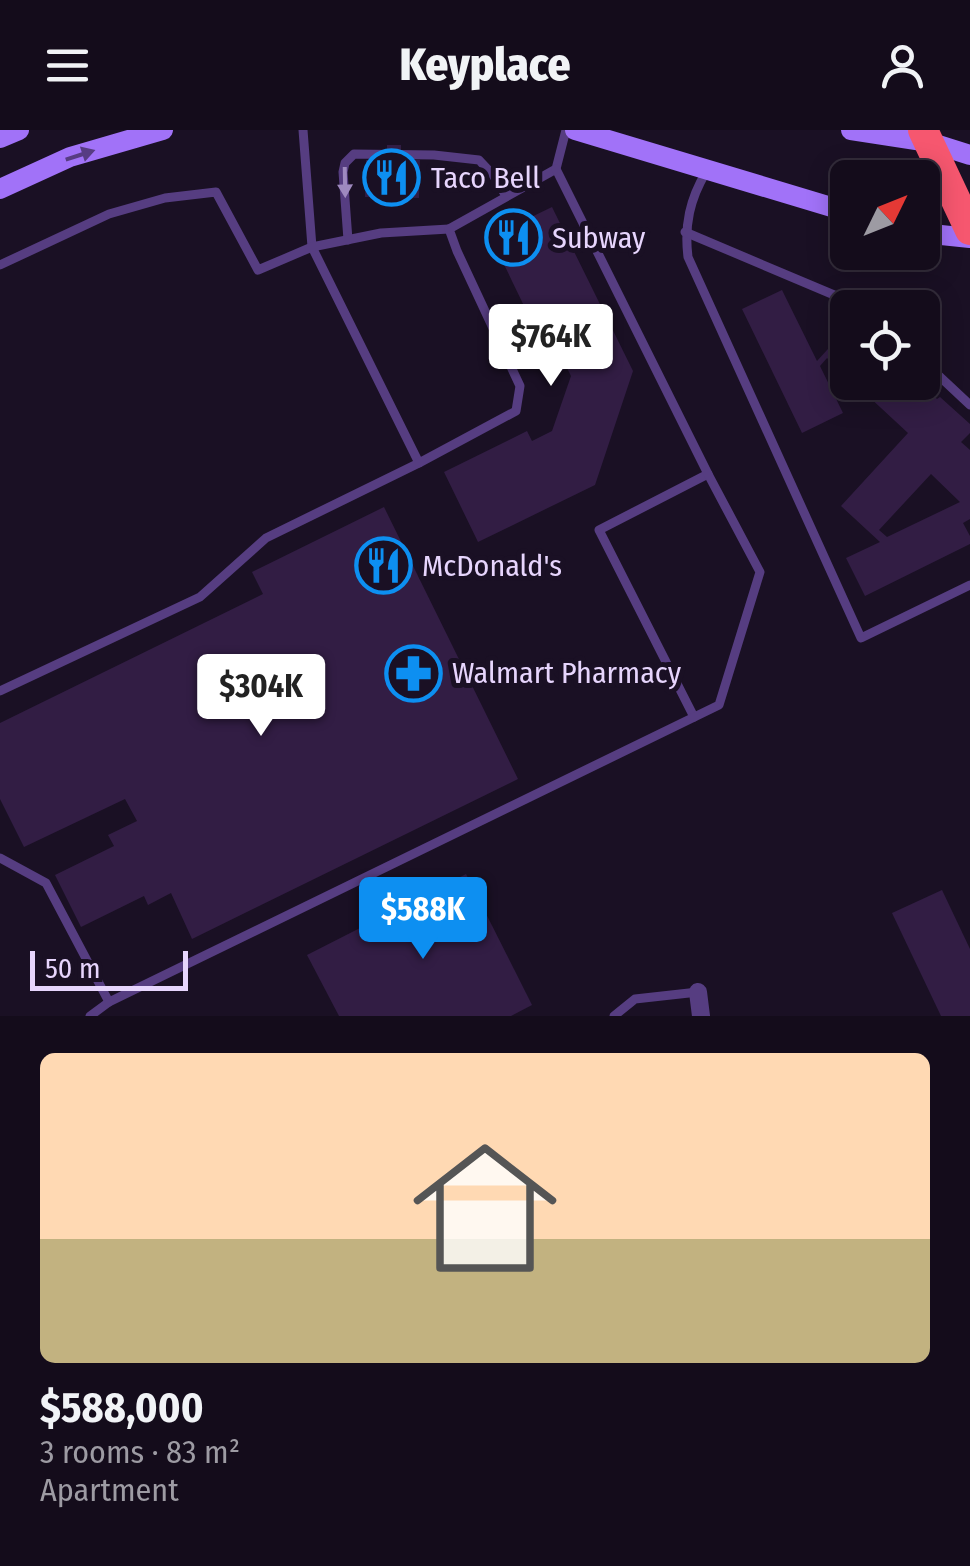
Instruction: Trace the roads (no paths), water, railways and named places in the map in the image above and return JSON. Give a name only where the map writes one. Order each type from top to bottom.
[{"type":"highway","points":[[926,136],[970,234]]},
{"type":"main road","points":[[0,138],[19,130]]},
{"type":"main road","points":[[0,189],[70,157],[163,130]]},
{"type":"main road","points":[[575,130],[830,207]]},
{"type":"main road","points":[[851,130],[926,136],[970,155]]},
{"type":"main road","points":[[940,233],[970,234]]},
{"type":"street","points":[[698,992],[700,1016]]},
{"type":"lane","points":[[304,130],[312,247],[419,463]]},
{"type":"lane","points":[[90,1016],[109,1002],[719,705],[760,572],[556,169],[566,130]]},
{"type":"lane","points":[[348,240],[343,172],[345,162],[354,154],[479,160],[506,196]]},
{"type":"lane","points":[[0,265],[109,214],[165,198],[216,192],[258,270],[312,247],[381,234],[449,229],[556,169]]},
{"type":"lane","points":[[707,169],[696,189],[685,232],[688,257],[861,638],[970,585]]},
{"type":"lane","points":[[0,691],[200,597],[266,538],[516,411],[520,386],[449,229]]},
{"type":"lane","points":[[685,232],[830,294]]},
{"type":"lane","points":[[940,377],[970,405]]},
{"type":"lane","points":[[694,717],[599,530],[708,474]]},
{"type":"lane","points":[[0,858],[46,883],[109,1002]]},
{"type":"lane","points":[[614,1016],[635,999],[698,992]]},
{"type":"place","name":"Taco Bell","points":[[392,178]]},
{"type":"place","name":"Subway","points":[[513,238]]},
{"type":"place","name":"McDonald's","points":[[383,566]]},
{"type":"place","name":"Walmart Pharmacy","points":[[413,673]]}]
